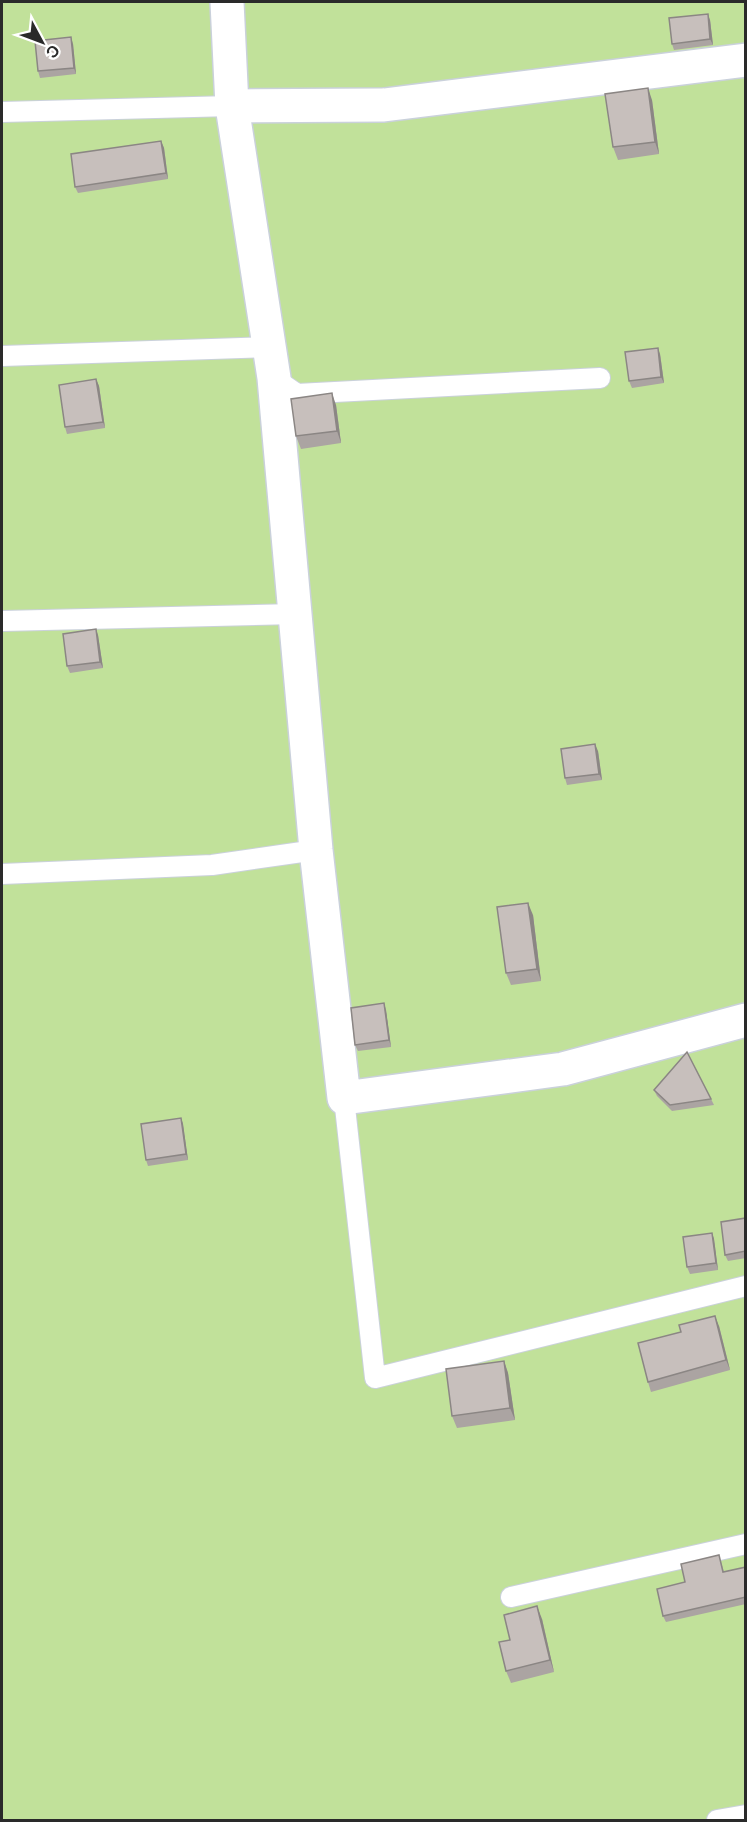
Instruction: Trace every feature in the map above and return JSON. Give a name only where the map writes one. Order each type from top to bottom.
[{"type":"street","points":[[227,2],[231,106],[272,363],[316,850],[344,1098],[563,1069],[746,1020]]},
{"type":"street","points":[[231,106],[384,105],[746,60]]},
{"type":"lane","points":[[2,112],[231,106]]},
{"type":"lane","points":[[2,356],[272,363],[297,394],[600,378]]},
{"type":"lane","points":[[2,621],[296,614]]},
{"type":"lane","points":[[2,874],[212,865],[316,850]]},
{"type":"lane","points":[[344,1098],[375,1378],[746,1286]]},
{"type":"lane","points":[[512,1597],[746,1544]]},
{"type":"lane","points":[[717,1821],[746,1815]]},
{"type":"green space","points":[[2,2],[745,2],[745,1820],[2,1820]]},
{"type":"building","points":[[708,14],[710,39],[672,44],[669,18]]},
{"type":"building","points":[[71,37],[74,68],[38,71],[35,41]]},
{"type":"building","points":[[648,88],[655,142],[613,147],[605,94]]},
{"type":"building","points":[[161,141],[166,173],[75,187],[71,154]]},
{"type":"building","points":[[658,348],[661,377],[629,381],[625,352]]},
{"type":"building","points":[[96,379],[103,422],[65,427],[59,385]]},
{"type":"building","points":[[332,393],[337,431],[296,436],[291,399]]},
{"type":"building","points":[[96,629],[100,662],[67,666],[63,634]]},
{"type":"building","points":[[595,744],[599,774],[565,778],[561,749]]},
{"type":"building","points":[[528,903],[537,969],[506,973],[497,907]]},
{"type":"building","points":[[384,1003],[389,1040],[355,1045],[351,1008]]},
{"type":"building","points":[[687,1052],[711,1099],[670,1105],[654,1090]]},
{"type":"building","points":[[181,1118],[186,1154],[146,1160],[141,1124]]},
{"type":"building","points":[[746,1218],[746,1251],[725,1255],[721,1222]]},
{"type":"building","points":[[712,1233],[716,1263],[687,1267],[683,1237]]},
{"type":"building","points":[[715,1316],[726,1360],[648,1382],[638,1343],[681,1332],[679,1325]]},
{"type":"building","points":[[504,1361],[510,1408],[452,1416],[446,1369]]},
{"type":"building","points":[[719,1555],[723,1572],[746,1567],[746,1597],[663,1616],[657,1589],[685,1582],[681,1564]]},
{"type":"building","points":[[537,1606],[550,1660],[506,1671],[499,1642],[510,1640],[504,1615]]}]
